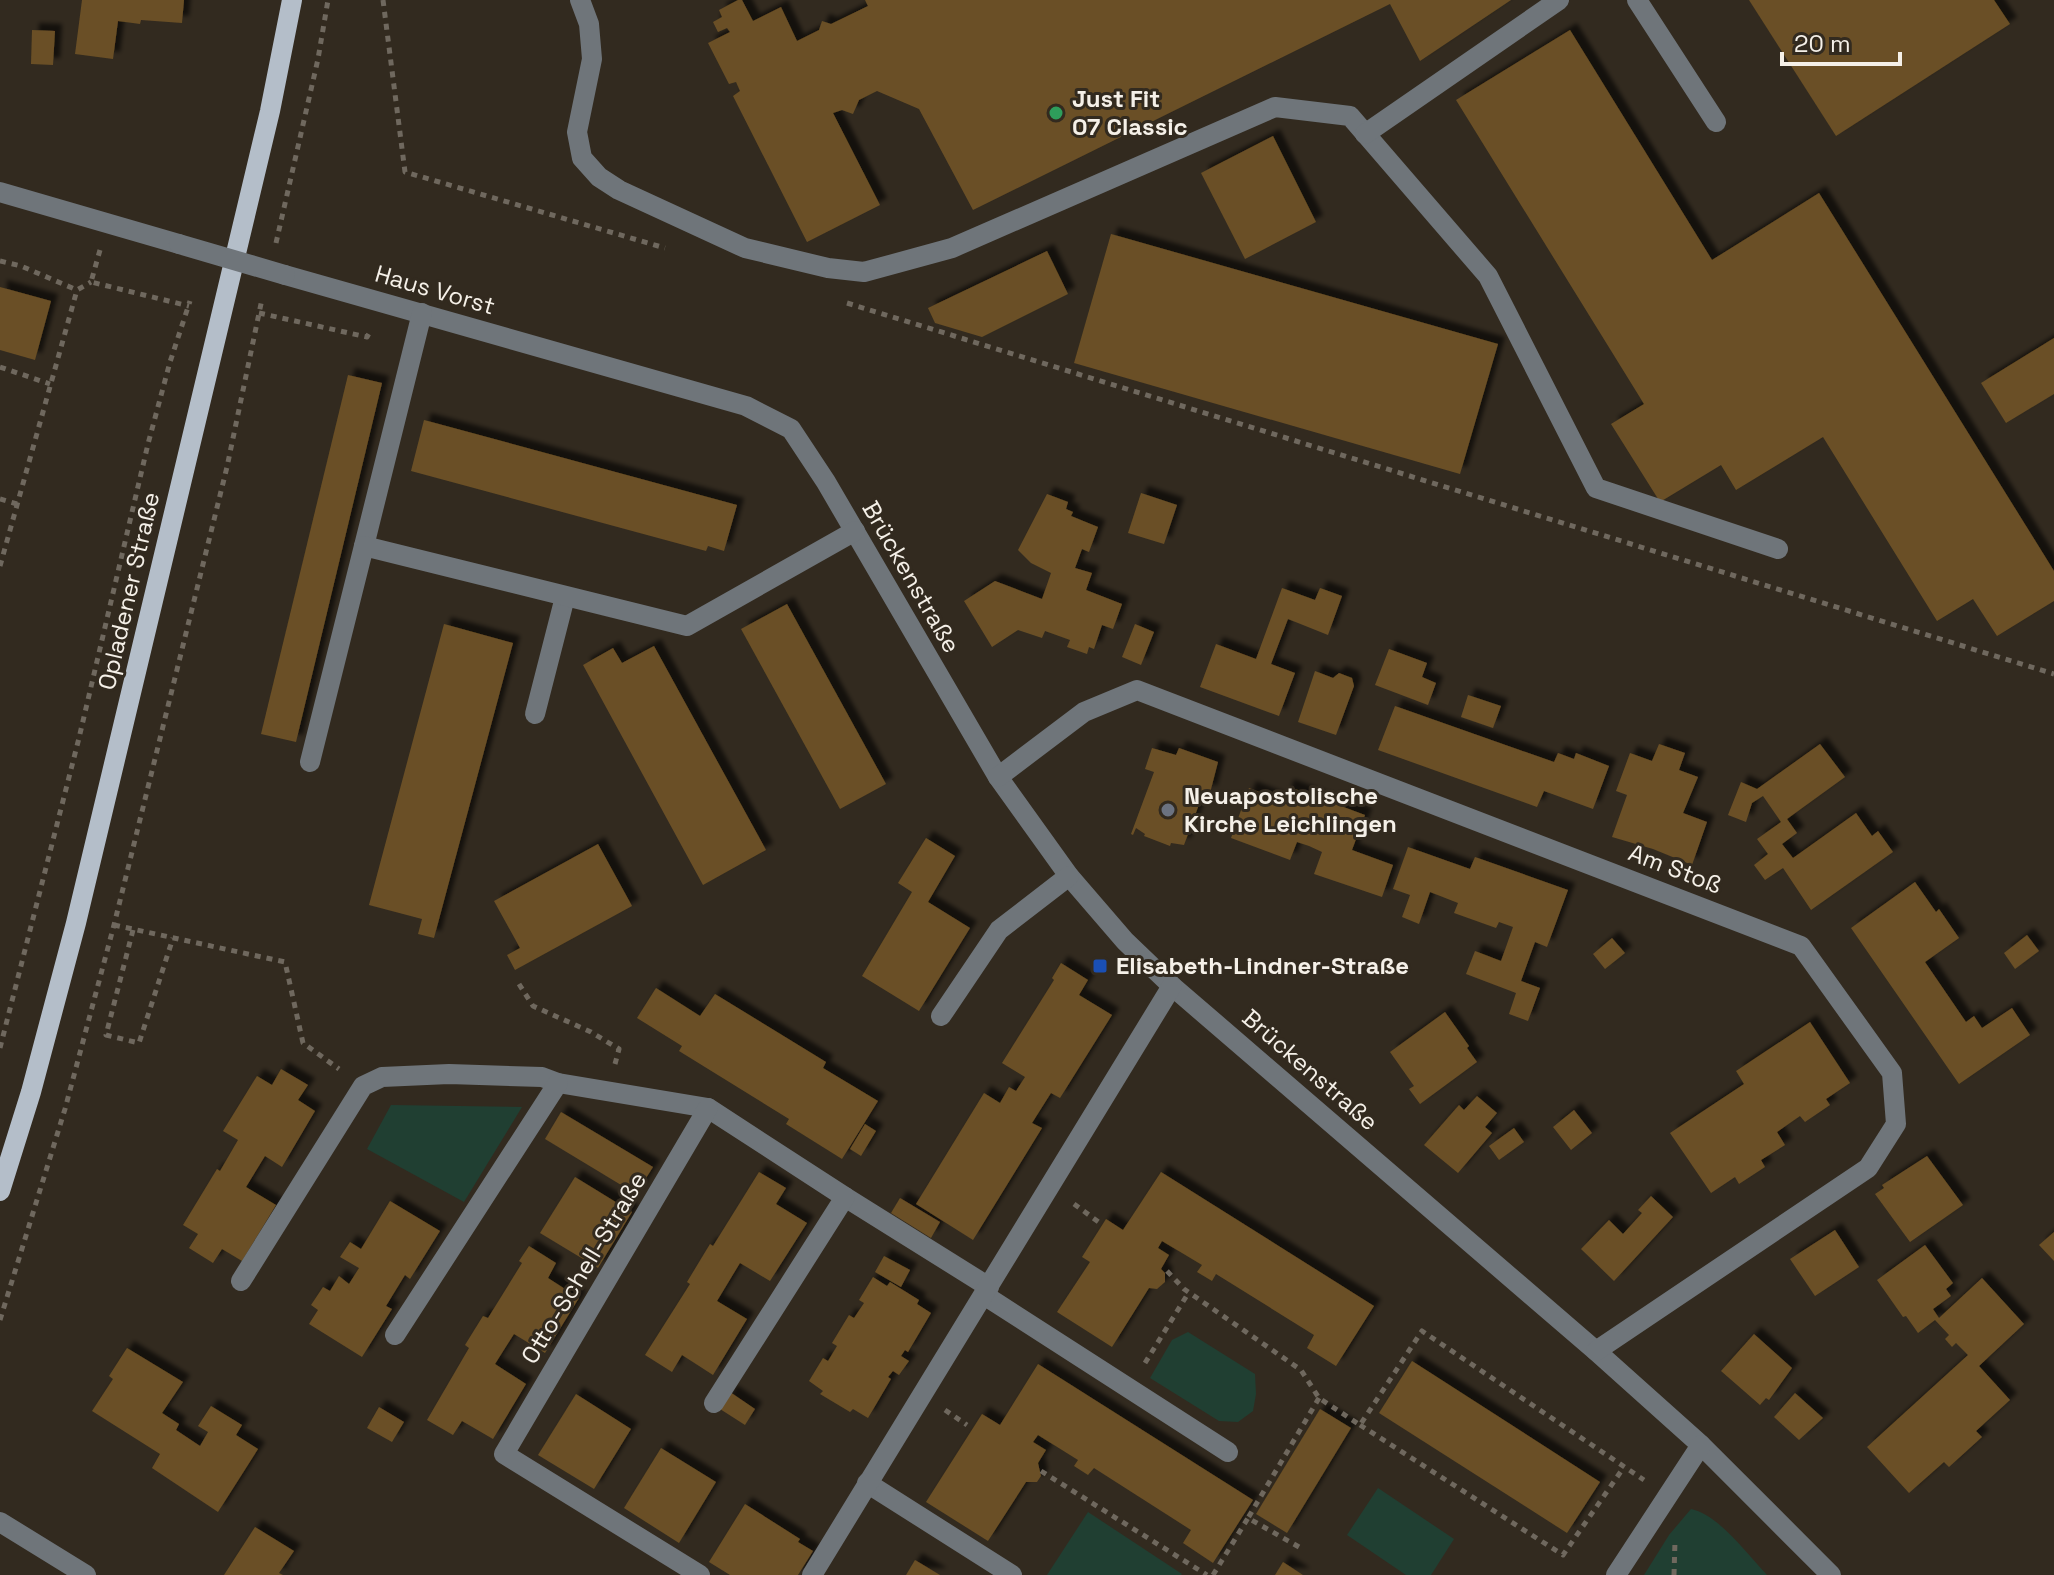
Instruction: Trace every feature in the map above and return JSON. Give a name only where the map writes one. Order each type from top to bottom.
[{"type":"main road","name":"Opladener Straße","points":[[0,1191],[31,1092],[76,923],[273,98],[292,0]]},
{"type":"street","points":[[580,0],[589,24],[592,59],[577,132],[582,158],[599,177],[619,190],[745,248],[812,265],[864,272],[952,248],[1275,107],[1350,116],[1488,276],[1596,488],[1778,549]]},
{"type":"street","points":[[1365,134],[1559,0]]},
{"type":"street","points":[[1637,0],[1716,122]]},
{"type":"street","name":"Haus Vorst","points":[[0,192],[746,406],[791,429],[826,482]]},
{"type":"street","points":[[310,762],[422,313]]},
{"type":"street","name":"Brückenstraße","points":[[826,482],[998,777],[1069,876],[1125,941],[1172,986],[1701,1445],[1831,1575]]},
{"type":"street","points":[[364,546],[687,626],[855,531]]},
{"type":"street","points":[[535,714],[565,597]]},
{"type":"street","name":"Am Stoß","points":[[998,777],[1084,712],[1137,690],[1801,946],[1892,1073],[1896,1124],[1868,1168],[1596,1351]]},
{"type":"street","points":[[941,1016],[999,930],[1069,876]]},
{"type":"street","points":[[812,1575],[1172,986]]},
{"type":"street","points":[[241,1281],[363,1086],[382,1077],[449,1074],[542,1077],[558,1083],[609,1089],[708,1108],[1228,1452]]},
{"type":"street","points":[[395,1335],[558,1083]]},
{"type":"street","name":"Otto-Schell-Straße","points":[[700,1575],[504,1454],[708,1108]]},
{"type":"street","points":[[714,1403],[845,1197]]},
{"type":"street","points":[[1616,1575],[1701,1445]]},
{"type":"street","points":[[867,1483],[1012,1575]]},
{"type":"street","points":[[0,1522],[86,1575]]},
{"type":"path","points":[[273,254],[318,59],[328,0]]},
{"type":"path","points":[[383,0],[405,172],[668,249]]},
{"type":"path","points":[[91,282],[107,222]]},
{"type":"path","points":[[0,261],[21,266],[77,290]]},
{"type":"path","points":[[0,566],[77,290],[91,282],[189,306]]},
{"type":"path","points":[[0,1048],[79,738],[148,444],[193,292]]},
{"type":"path","points":[[0,1320],[60,1124],[114,925],[224,483],[263,298]]},
{"type":"path","points":[[836,300],[2054,674]]},
{"type":"path","points":[[259,313],[367,337],[386,304]]},
{"type":"path","points":[[0,367],[50,384]]},
{"type":"path","points":[[0,499],[17,504]]},
{"type":"path","points":[[114,925],[285,962],[303,1043],[363,1086]]},
{"type":"path","points":[[133,930],[106,1035],[139,1043],[173,938]]},
{"type":"path","points":[[519,984],[533,1006],[591,1032],[619,1049],[609,1089]]},
{"type":"path","points":[[1167,1271],[1189,1292],[1301,1370],[1319,1398],[1563,1555],[1624,1467]]},
{"type":"path","points":[[1130,1388],[1189,1292]]},
{"type":"path","points":[[1360,1425],[1422,1331],[1666,1495]]},
{"type":"path","points":[[1213,1575],[1319,1398]]},
{"type":"path","points":[[1041,1471],[1207,1575]]},
{"type":"path","points":[[1248,1518],[1299,1547]]},
{"type":"green space","points":[[391,1105],[522,1107],[464,1202],[367,1149]]},
{"type":"green space","points":[[1188,1332],[1255,1374],[1253,1411],[1238,1422],[1219,1421],[1150,1378],[1172,1340]]},
{"type":"green space","points":[[1378,1488],[1454,1539],[1431,1575],[1406,1575],[1347,1535]]},
{"type":"green space","points":[[1691,1509],[1701,1512],[1722,1527],[1767,1575],[1644,1575],[1669,1535]]},
{"type":"green space","points":[[1088,1512],[1182,1574],[1047,1575]]},
{"type":"building","points":[[82,0],[184,0],[182,23],[118,21],[113,59],[75,54]]},
{"type":"building","points":[[742,0],[753,21],[781,7],[797,41],[819,30],[822,21],[831,24],[868,6],[865,0],[1511,0],[1420,61],[1390,4],[973,210],[919,109],[877,91],[859,100],[853,114],[842,110],[833,113],[880,205],[807,242],[733,96],[740,91],[736,82],[729,84],[708,43],[730,32],[727,28],[718,32],[713,22],[722,17],[719,10]]},
{"type":"building","points":[[1749,0],[1994,0],[2010,24],[1836,136]]},
{"type":"building","points":[[32,30],[55,31],[53,65],[31,64]]},
{"type":"building","points":[[1570,30],[1712,260],[1819,193],[2054,571],[2054,601],[1997,636],[1973,599],[1937,621],[1823,437],[1736,490],[1721,465],[1660,502],[1611,424],[1644,404],[1456,100]]},
{"type":"building","points":[[1273,136],[1316,222],[1245,259],[1201,173]]},
{"type":"building","points":[[1111,234],[1498,344],[1460,474],[1074,363]]},
{"type":"building","points":[[1047,251],[1068,294],[982,337],[935,323],[928,308]]},
{"type":"building","points":[[0,287],[51,301],[35,360],[0,350]]},
{"type":"building","points":[[2054,338],[2054,394],[2006,423],[1981,383]]},
{"type":"building","points":[[348,375],[382,383],[296,742],[261,734]]},
{"type":"building","points":[[424,420],[737,505],[724,551],[708,546],[706,551],[411,471]]},
{"type":"building","points":[[1141,493],[1177,505],[1164,544],[1128,533]]},
{"type":"building","points":[[1047,494],[1068,502],[1066,509],[1073,512],[1071,516],[1098,527],[1089,552],[1082,549],[1075,568],[1092,573],[1086,590],[1122,604],[1113,629],[1102,625],[1094,649],[1089,647],[1087,654],[1067,647],[1070,640],[1045,631],[1042,638],[1018,630],[992,647],[964,601],[995,581],[1042,599],[1051,573],[1031,563],[1018,550]]},
{"type":"building","points":[[1282,588],[1315,600],[1320,588],[1342,596],[1328,635],[1288,619],[1271,664],[1295,673],[1279,716],[1200,687],[1216,644],[1256,659]]},
{"type":"building","points":[[787,604],[886,784],[840,809],[741,629]]},
{"type":"building","points":[[444,624],[513,643],[434,938],[418,934],[422,919],[369,905]]},
{"type":"building","points":[[1135,624],[1154,632],[1141,665],[1122,657]]},
{"type":"building","points":[[654,646],[766,850],[703,885],[583,665],[613,648],[622,663]]},
{"type":"building","points":[[1389,649],[1427,663],[1422,677],[1436,683],[1428,705],[1375,685]]},
{"type":"building","points":[[1315,671],[1333,678],[1339,673],[1352,678],[1354,686],[1336,735],[1298,722]]},
{"type":"building","points":[[1468,695],[1501,706],[1493,728],[1461,717]]},
{"type":"building","points":[[1395,706],[1554,762],[1558,753],[1574,759],[1576,753],[1609,766],[1593,809],[1544,791],[1537,807],[1378,750]]},
{"type":"building","points":[[1659,744],[1685,753],[1679,770],[1698,777],[1683,813],[1707,822],[1692,865],[1612,837],[1627,795],[1616,791],[1630,753],[1652,761]]},
{"type":"building","points":[[1820,744],[1845,777],[1787,819],[1797,833],[1782,844],[1793,858],[1856,813],[1872,836],[1878,831],[1893,852],[1811,910],[1783,868],[1765,880],[1754,865],[1768,854],[1757,839],[1781,822],[1763,796],[1752,803],[1746,822],[1728,815],[1741,782],[1757,789]]},
{"type":"building","name":"Neuapostolische Kirche Leichlingen","points":[[1152,748],[1176,755],[1179,748],[1218,762],[1210,793],[1204,791],[1184,845],[1171,843],[1170,846],[1144,836],[1136,828],[1131,834],[1154,772],[1145,769]]},
{"type":"building","points":[[1287,786],[1365,815],[1352,850],[1393,865],[1382,897],[1314,874],[1322,852],[1309,846],[1297,842],[1290,860],[1231,838],[1249,788],[1282,801]]},
{"type":"building","points":[[926,838],[955,856],[928,902],[970,928],[919,1011],[862,976],[912,892],[898,883]]},
{"type":"building","points":[[598,844],[632,906],[515,970],[507,955],[520,948],[494,901]]},
{"type":"building","points":[[1408,847],[1470,869],[1475,857],[1568,890],[1547,947],[1535,942],[1521,981],[1540,988],[1528,1021],[1509,1014],[1516,993],[1466,974],[1475,951],[1501,961],[1513,927],[1499,922],[1496,928],[1454,913],[1458,903],[1430,892],[1419,924],[1402,917],[1410,895],[1393,889]]},
{"type":"building","points":[[1915,882],[1959,938],[1925,962],[1966,1022],[1974,1016],[1982,1028],[2012,1008],[2030,1035],[1959,1084],[1851,928]]},
{"type":"building","points":[[2027,935],[2039,951],[2015,969],[2004,953]]},
{"type":"building","points":[[1612,938],[1625,953],[1605,969],[1593,954]]},
{"type":"building","points":[[1061,963],[1088,980],[1079,995],[1112,1015],[1060,1098],[1051,1093],[1032,1123],[1042,1128],[973,1240],[916,1204],[984,1093],[1000,1103],[1009,1087],[1016,1091],[1025,1077],[1002,1063],[1054,980],[1052,978]]},
{"type":"building","points":[[656,988],[700,1016],[715,994],[826,1062],[823,1068],[878,1101],[842,1159],[786,1124],[789,1119],[679,1051],[682,1046],[637,1018]]},
{"type":"building","points":[[1445,1012],[1477,1062],[1420,1104],[1409,1089],[1414,1086],[1390,1052]]},
{"type":"building","points":[[1810,1022],[1850,1083],[1826,1099],[1830,1105],[1805,1122],[1800,1116],[1777,1132],[1785,1145],[1761,1160],[1765,1167],[1739,1184],[1735,1177],[1711,1193],[1670,1133],[1744,1084],[1736,1071]]},
{"type":"building","points":[[281,1069],[308,1085],[298,1100],[315,1111],[282,1167],[265,1156],[246,1187],[276,1205],[242,1261],[222,1249],[213,1263],[189,1248],[198,1234],[183,1225],[238,1140],[223,1131],[257,1076],[272,1085]]},
{"type":"building","points":[[1477,1096],[1497,1113],[1485,1127],[1492,1133],[1458,1173],[1424,1145],[1459,1105],[1464,1110]]},
{"type":"building","points":[[1574,1110],[1592,1133],[1571,1150],[1553,1127]]},
{"type":"building","points":[[561,1112],[653,1167],[636,1194],[545,1139]]},
{"type":"building","points":[[865,1124],[876,1131],[861,1156],[850,1149]]},
{"type":"building","points":[[1514,1128],[1524,1142],[1499,1160],[1489,1146]]},
{"type":"building","points":[[1927,1156],[1963,1205],[1910,1242],[1875,1194],[1884,1188],[1882,1185]]},
{"type":"building","points":[[759,1172],[786,1188],[776,1204],[807,1223],[770,1281],[740,1263],[717,1301],[747,1319],[713,1375],[682,1355],[672,1372],[645,1355],[690,1284],[687,1282],[710,1244],[713,1246]]},
{"type":"building","points":[[1161,1172],[1374,1306],[1336,1366],[1307,1348],[1314,1335],[1216,1274],[1212,1281],[1197,1272],[1202,1265],[1162,1241],[1158,1248],[1169,1255],[1161,1269],[1165,1273],[1165,1282],[1157,1289],[1149,1288],[1112,1347],[1057,1312],[1090,1262],[1082,1257],[1106,1219],[1123,1230]]},
{"type":"building","points":[[575,1177],[632,1212],[598,1268],[540,1233]]},
{"type":"building","points":[[1651,1196],[1673,1217],[1614,1281],[1581,1249],[1609,1220],[1623,1234],[1642,1213],[1638,1210]]},
{"type":"building","points":[[900,1198],[940,1222],[931,1238],[891,1213]]},
{"type":"building","points":[[390,1201],[440,1231],[410,1279],[405,1275],[386,1306],[392,1309],[362,1357],[309,1324],[318,1310],[311,1305],[323,1287],[330,1291],[339,1276],[349,1284],[359,1268],[340,1257],[350,1242],[361,1249]]},
{"type":"building","points":[[1835,1230],[1859,1267],[1815,1296],[1790,1259]]},
{"type":"building","points":[[2054,1232],[2054,1261],[2039,1245]]},
{"type":"building","points":[[1925,1245],[1953,1283],[1946,1289],[1951,1296],[1933,1309],[1939,1318],[1982,1278],[2024,1324],[1979,1366],[2010,1400],[1976,1431],[1982,1437],[1949,1467],[1944,1462],[1909,1493],[1867,1447],[1968,1355],[1956,1343],[1952,1347],[1945,1339],[1949,1335],[1935,1320],[1918,1333],[1877,1280]]},
{"type":"building","points":[[529,1246],[556,1263],[548,1278],[579,1298],[545,1353],[514,1334],[495,1364],[526,1384],[493,1439],[462,1421],[453,1435],[427,1420],[469,1348],[465,1345],[483,1316],[488,1318]]},
{"type":"building","points":[[884,1256],[910,1270],[901,1287],[875,1272]]},
{"type":"building","points":[[873,1277],[887,1286],[890,1282],[919,1300],[917,1304],[931,1313],[908,1352],[905,1350],[901,1356],[909,1361],[899,1375],[893,1371],[888,1377],[891,1379],[868,1418],[853,1409],[850,1412],[820,1394],[823,1391],[809,1381],[823,1358],[828,1361],[837,1346],[832,1343],[849,1315],[854,1318],[864,1303],[859,1300]]},
{"type":"building","points":[[1754,1334],[1792,1368],[1769,1400],[1766,1398],[1760,1405],[1721,1371]]},
{"type":"building","points":[[127,1348],[183,1382],[162,1413],[179,1424],[176,1430],[200,1446],[208,1432],[198,1426],[211,1406],[242,1425],[236,1435],[258,1449],[218,1512],[152,1468],[160,1454],[92,1411],[113,1379],[109,1376]]},
{"type":"building","points":[[1412,1361],[1600,1482],[1567,1533],[1379,1413]]},
{"type":"building","points":[[1038,1364],[1253,1500],[1213,1563],[1183,1543],[1191,1530],[1094,1468],[1088,1475],[1074,1466],[1078,1460],[1038,1435],[1033,1442],[1046,1450],[1038,1463],[1041,1476],[1037,1482],[1026,1482],[988,1541],[926,1502],[982,1414],[1000,1425]]},
{"type":"building","points":[[730,1392],[755,1409],[745,1425],[720,1409]]},
{"type":"building","points":[[1795,1393],[1823,1418],[1799,1440],[1774,1417]]},
{"type":"building","points":[[576,1394],[631,1429],[594,1489],[538,1455]]},
{"type":"building","points":[[379,1407],[404,1422],[392,1442],[367,1428]]},
{"type":"building","points":[[1320,1409],[1351,1428],[1287,1533],[1256,1514]]},
{"type":"building","points":[[661,1448],[716,1482],[679,1543],[624,1508]]},
{"type":"building","points":[[745,1504],[800,1539],[798,1542],[813,1551],[798,1575],[730,1575],[709,1562]]},
{"type":"building","points":[[255,1527],[294,1551],[279,1573],[283,1575],[224,1575]]},
{"type":"building","points":[[915,1560],[940,1575],[906,1575]]},
{"type":"building","points":[[1283,1562],[1303,1575],[1275,1575]]},
{"type":"place","name":"Just Fit 07 Classic","points":[[1056,113]]},
{"type":"place","name":"Neuapostolische Kirche Leichlingen","points":[[1168,810]]},
{"type":"place","name":"Elisabeth-Lindner-Straße","points":[[1100,966]]}]
